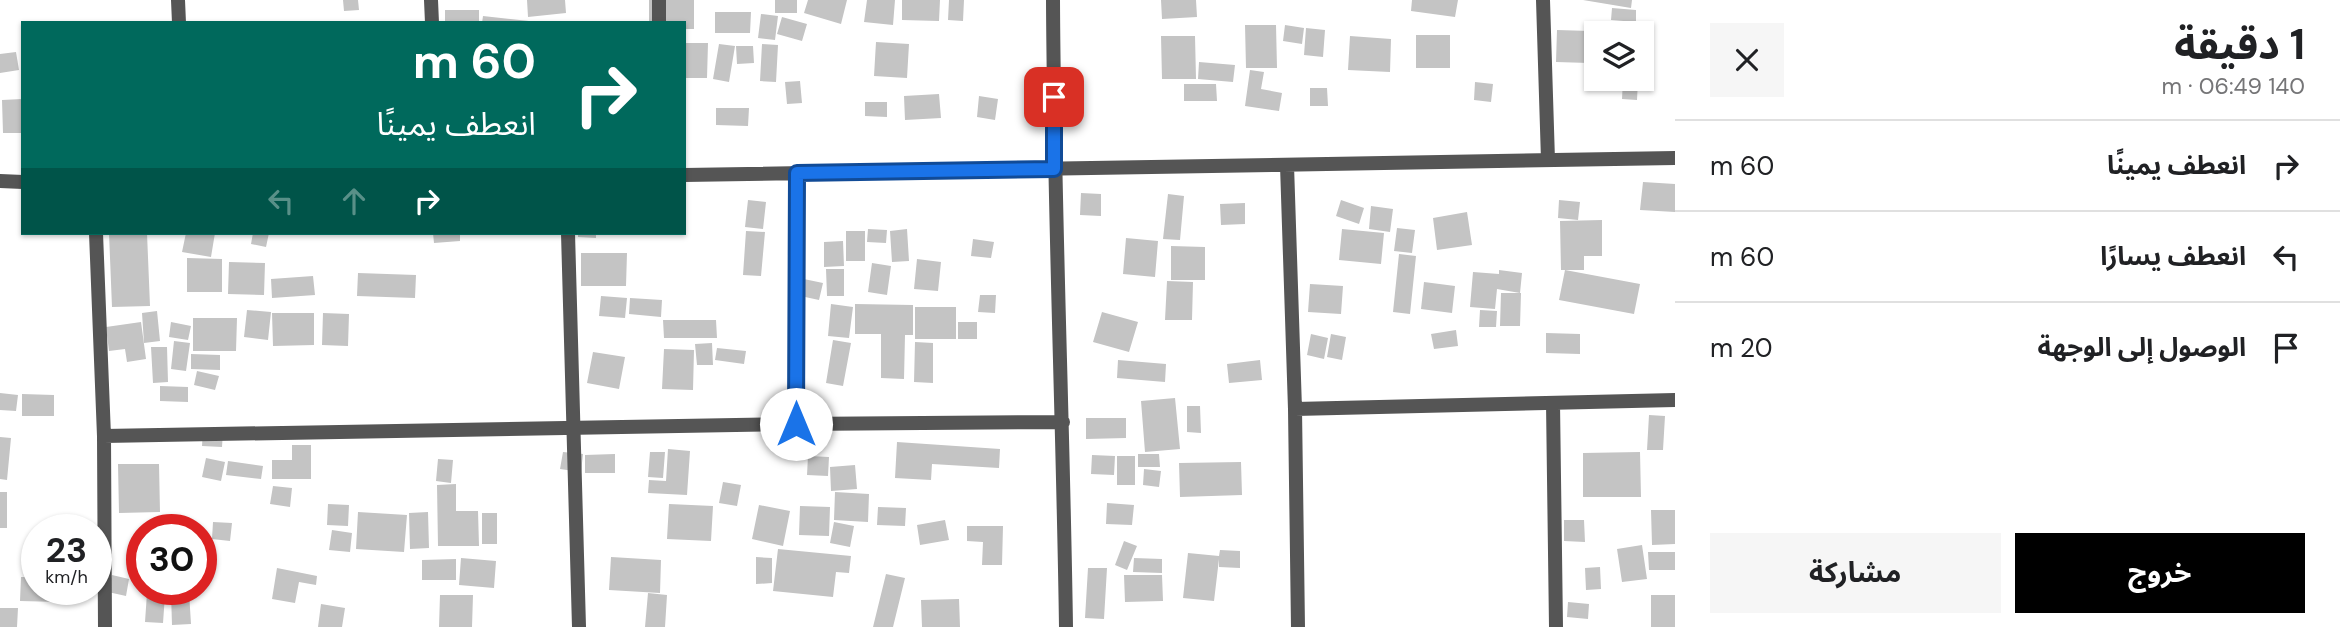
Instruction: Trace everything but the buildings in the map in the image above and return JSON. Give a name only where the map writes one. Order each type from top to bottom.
[{"type":"street","points":[[178,0],[179,21]]},
{"type":"street","points":[[432,0],[432,21]]},
{"type":"street","points":[[659,0],[659,21]]},
{"type":"street","points":[[1053,0],[1054,169],[1063,422],[1066,627]]},
{"type":"street","points":[[1543,0],[1548,160]]},
{"type":"street","points":[[686,175],[1675,158]]},
{"type":"street","points":[[1287,165],[1295,409],[1298,627]]},
{"type":"street","points":[[796,424],[797,173]]},
{"type":"street","points":[[0,181],[21,182]]},
{"type":"street","points":[[96,235],[104,436],[105,627]]},
{"type":"street","points":[[568,235],[579,627]]},
{"type":"street","points":[[1295,409],[1675,400]]},
{"type":"street","points":[[1553,403],[1556,627]]},
{"type":"street","points":[[104,436],[1063,422]]},
{"type":"route","points":[[796,424],[797,173],[1054,169],[1054,97]]}]
